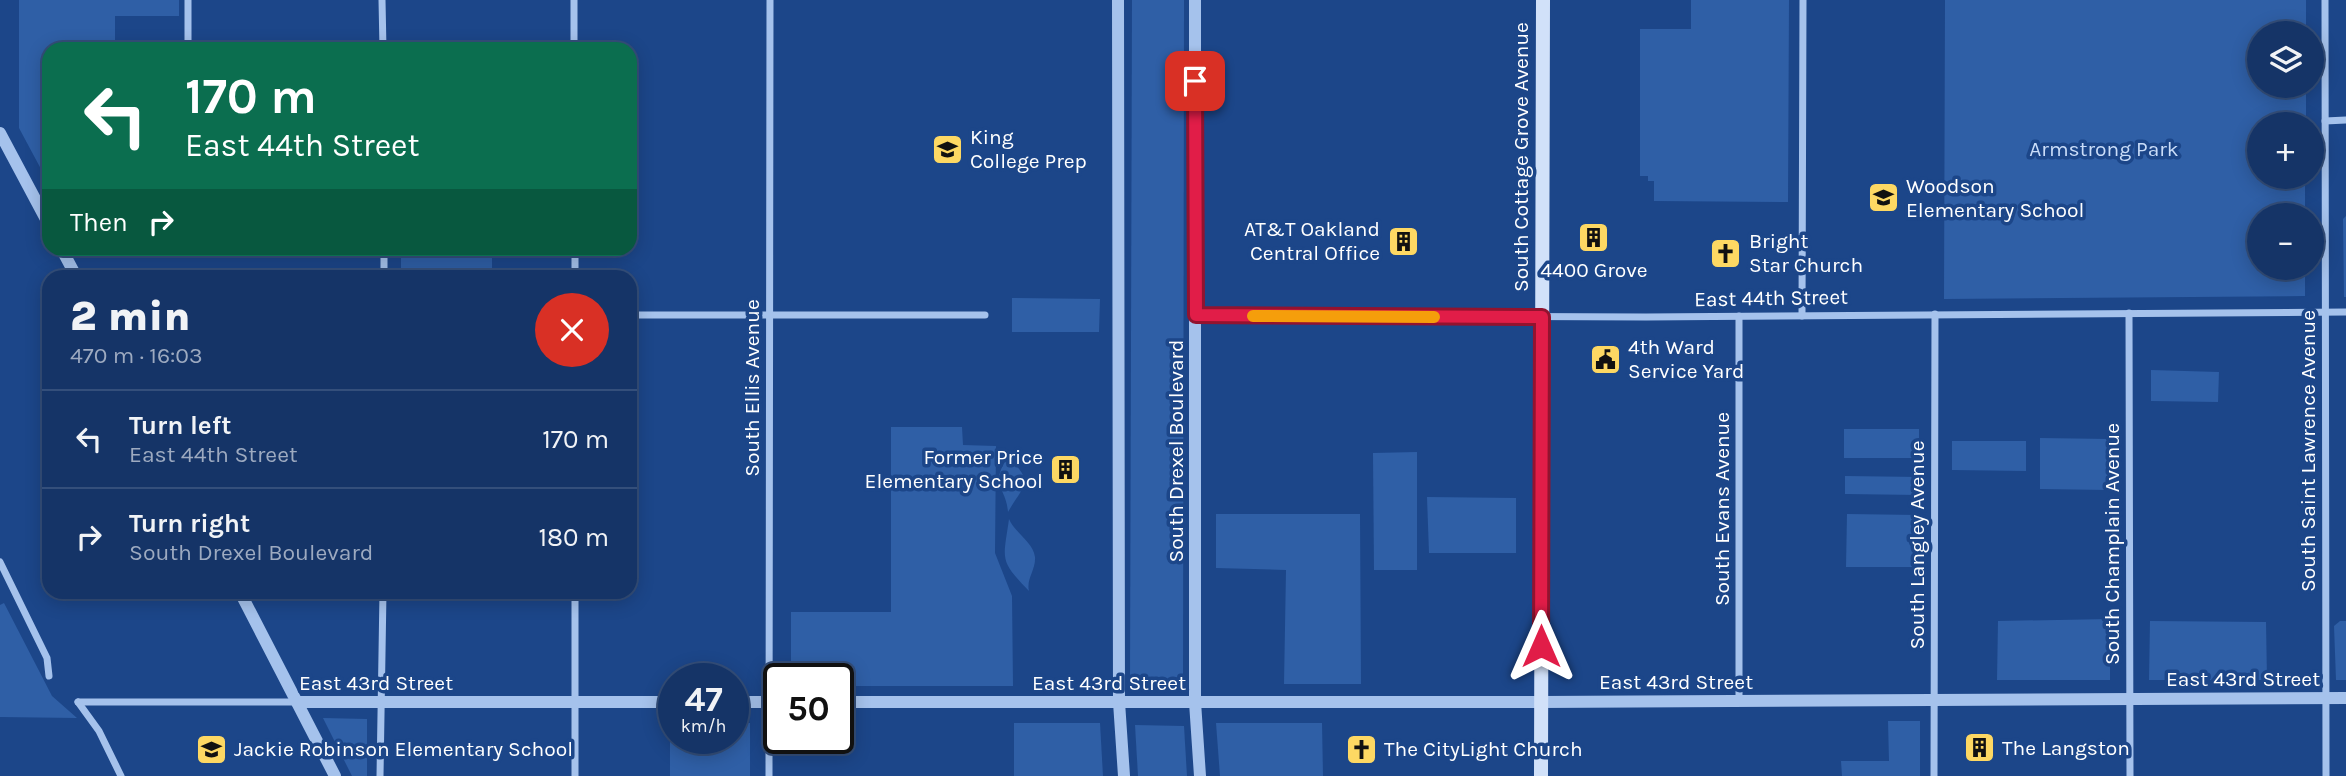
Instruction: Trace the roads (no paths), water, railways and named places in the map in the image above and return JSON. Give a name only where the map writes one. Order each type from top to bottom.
[{"type":"main road","name":"South Cottage Grove Avenue","points":[[1541,776],[1543,0]]},
{"type":"street","points":[[188,0],[188,42]]},
{"type":"street","points":[[382,0],[383,42]]},
{"type":"street","points":[[574,0],[574,42]]},
{"type":"street","name":"South Ellis Avenue","points":[[770,0],[774,663]]},
{"type":"street","points":[[1118,0],[1119,702],[1124,776]]},
{"type":"street","name":"South Drexel Boulevard","points":[[1195,0],[1195,702],[1200,776]]},
{"type":"street","points":[[1802,316],[1803,0]]},
{"type":"street","name":"South Saint Lawrence Avenue","points":[[2325,0],[2326,776]]},
{"type":"street","points":[[2325,121],[2346,120]]},
{"type":"street","points":[[0,133],[42,210]]},
{"type":"street","name":"East 44th Street","points":[[1196,315],[1542,317],[2346,312]]},
{"type":"street","name":"South Champlain Avenue","points":[[2129,313],[2130,776]]},
{"type":"street","name":"South Langley Avenue","points":[[1934,776],[1935,314]]},
{"type":"street","points":[[637,315],[985,315]]},
{"type":"street","name":"South Evans Avenue","points":[[1739,316],[1739,701]]},
{"type":"street","points":[[0,562],[47,658],[48,676]]},
{"type":"street","points":[[244,599],[335,776]]},
{"type":"street","points":[[380,776],[383,599]]},
{"type":"street","points":[[575,599],[575,776]]},
{"type":"street","name":"East 43rd Street","points":[[854,702],[2346,698]]},
{"type":"street","name":"East 43rd Street","points":[[121,776],[99,731],[78,702],[658,702]]},
{"type":"street","name":"South Ellis Avenue","points":[[769,776],[770,754]]},
{"type":"place","name":"King College Prep","points":[[947,149]]},
{"type":"place","name":"Woodson Elementary School","points":[[1883,198]]},
{"type":"place","name":"4400 Grove","points":[[1594,238]]},
{"type":"place","name":"AT&T Oakland Central Office","points":[[1403,241]]},
{"type":"place","name":"Bright Star Church","points":[[1726,253]]},
{"type":"place","name":"4th Ward Service Yard","points":[[1605,359]]},
{"type":"place","name":"Former Price Elementary School","points":[[1066,469]]},
{"type":"place","name":"The Langston","points":[[1979,748]]},
{"type":"place","name":"Jackie Robinson Elementary School","points":[[211,749]]},
{"type":"place","name":"The CityLight Church","points":[[1361,749]]},
{"type":"park label","name":"Armstrong Park","points":[[2104,149]]}]
